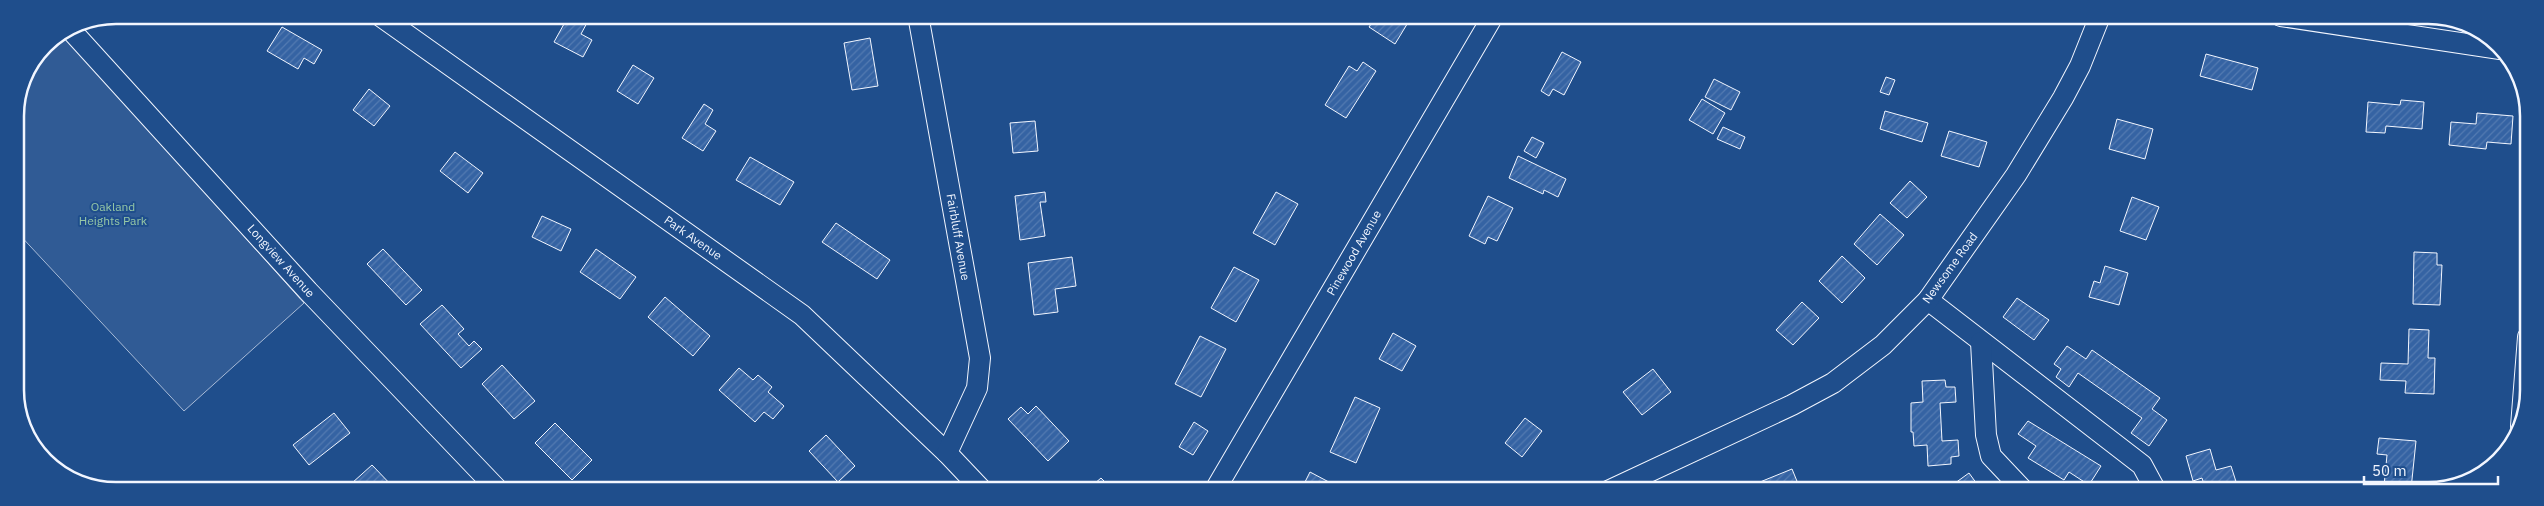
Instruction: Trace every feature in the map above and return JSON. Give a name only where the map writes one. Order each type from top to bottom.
[{"type":"street","name":"Park Avenue","points":[[392,24],[802,314],[947,453],[974,482]]},
{"type":"street","name":"Fairbluff Avenue","points":[[920,24],[980,358],[978,388],[947,453]]},
{"type":"street","name":"Pinewood Avenue","points":[[1220,482],[1488,24]]},
{"type":"street","name":"Newsome Road","points":[[1626,482],[1738,432],[1833,383],[1884,345],[1928,300],[2016,175],[2048,124],[2080,66],[2097,24]]},
{"type":"street","points":[[2334,24],[2489,47]]},
{"type":"street","name":"Longview Avenue","points":[[74,34],[308,292],[490,482]]},
{"type":"street","points":[[1928,300],[2142,465],[2151,482]]},
{"type":"street","points":[[1982,342],[1986,435],[1991,456],[2016,482]]},
{"type":"green space","name":"Oakland Heights Park","points":[[66,38],[304,303],[184,411],[24,240],[24,115],[27,92],[39,65],[51,51]]},
{"type":"building","points":[[564,24],[586,24],[581,34],[592,40],[583,57],[554,42]]},
{"type":"building","points":[[1371,24],[1407,24],[1395,44],[1369,27]]},
{"type":"building","points":[[282,27],[322,50],[314,64],[304,58],[298,69],[267,51]]},
{"type":"building","points":[[870,38],[878,86],[852,90],[844,43]]},
{"type":"building","points":[[1562,52],[1581,62],[1564,95],[1553,89],[1549,96],[1541,91]]},
{"type":"building","points":[[2206,54],[2258,68],[2252,90],[2200,76]]},
{"type":"building","points":[[1363,62],[1376,71],[1346,118],[1325,105],[1349,66],[1357,71]]},
{"type":"building","points":[[633,65],[654,78],[638,104],[617,91]]},
{"type":"building","points":[[1886,77],[1895,80],[1889,95],[1880,92]]},
{"type":"building","points":[[1714,79],[1740,92],[1731,110],[1705,97]]},
{"type":"building","points":[[369,89],[390,106],[374,126],[353,110]]},
{"type":"building","points":[[1702,99],[1725,113],[1713,134],[1689,120]]},
{"type":"building","points":[[2401,100],[2424,102],[2422,129],[2386,126],[2385,133],[2366,132],[2368,102],[2400,105]]},
{"type":"building","points":[[704,104],[713,110],[705,124],[716,131],[703,151],[682,138]]},
{"type":"building","points":[[1885,111],[1928,123],[1922,142],[1880,129]]},
{"type":"building","points":[[2477,113],[2513,116],[2511,144],[2487,142],[2486,149],[2449,145],[2451,122],[2476,124]]},
{"type":"building","points":[[2117,119],[2153,129],[2145,159],[2109,149]]},
{"type":"building","points":[[1035,121],[1038,151],[1013,153],[1010,123]]},
{"type":"building","points":[[1723,127],[1745,137],[1740,149],[1717,139]]},
{"type":"building","points":[[1949,131],[1987,142],[1979,167],[1941,156]]},
{"type":"building","points":[[1532,137],[1544,143],[1536,158],[1524,151]]},
{"type":"building","points":[[455,152],[483,173],[468,193],[440,171]]},
{"type":"building","points":[[1518,156],[1566,179],[1558,197],[1544,190],[1543,194],[1509,178]]},
{"type":"building","points":[[750,157],[794,182],[780,205],[736,180]]},
{"type":"building","points":[[1910,181],[1927,197],[1907,218],[1890,203]]},
{"type":"building","points":[[1045,192],[1046,202],[1040,202],[1045,236],[1020,240],[1015,196]]},
{"type":"building","points":[[1276,192],[1298,204],[1275,245],[1253,233]]},
{"type":"building","points":[[1488,196],[1513,208],[1497,241],[1488,237],[1485,244],[1469,236]]},
{"type":"building","points":[[2132,197],[2159,207],[2146,240],[2120,231]]},
{"type":"building","points":[[1880,214],[1904,235],[1877,265],[1854,244]]},
{"type":"building","points":[[542,216],[571,229],[561,251],[532,237]]},
{"type":"building","points":[[836,223],[890,260],[877,279],[822,242]]},
{"type":"building","points":[[383,249],[422,290],[406,305],[367,264]]},
{"type":"building","points":[[596,249],[636,277],[620,299],[580,272]]},
{"type":"building","points":[[2414,252],[2437,253],[2437,265],[2442,265],[2440,305],[2413,304]]},
{"type":"building","points":[[1842,256],[1865,278],[1842,303],[1819,281]]},
{"type":"building","points":[[1072,257],[1076,286],[1055,289],[1058,312],[1034,315],[1028,263]]},
{"type":"building","points":[[2105,266],[2128,273],[2119,305],[2089,297],[2094,281],[2100,283]]},
{"type":"building","points":[[1234,267],[1259,280],[1236,322],[1211,308]]},
{"type":"building","points":[[665,297],[710,336],[693,356],[648,317]]},
{"type":"building","points":[[2017,298],[2049,320],[2034,340],[2003,317]]},
{"type":"building","points":[[1802,302],[1819,318],[1793,345],[1776,330]]},
{"type":"building","points":[[442,305],[464,329],[458,334],[469,346],[474,341],[482,349],[461,368],[420,324]]},
{"type":"building","points":[[2409,329],[2429,330],[2428,358],[2435,358],[2434,394],[2405,393],[2406,381],[2380,380],[2381,363],[2408,364]]},
{"type":"building","points":[[1393,333],[1416,346],[1402,371],[1379,359]]},
{"type":"building","points":[[1200,336],[1226,349],[1201,397],[1175,384]]},
{"type":"building","points":[[2067,346],[2086,359],[2092,350],[2160,398],[2152,409],[2167,420],[2149,446],[2131,433],[2142,418],[2078,373],[2069,387],[2056,377],[2061,369],[2054,364]]},
{"type":"building","points":[[502,365],[535,401],[514,419],[482,384]]},
{"type":"building","points":[[739,368],[753,380],[758,375],[772,387],[768,392],[784,406],[773,419],[764,412],[755,422],[719,390]]},
{"type":"building","points":[[1653,369],[1671,392],[1642,415],[1623,392]]},
{"type":"building","points":[[1945,380],[1946,387],[1955,387],[1956,402],[1940,403],[1942,441],[1958,440],[1959,456],[1951,457],[1951,464],[1928,466],[1927,445],[1914,446],[1913,432],[1911,432],[1911,403],[1923,402],[1922,381]]},
{"type":"building","points":[[1355,397],[1380,408],[1356,463],[1330,452]]},
{"type":"building","points":[[1036,406],[1069,441],[1048,461],[1008,419],[1021,407],[1028,414]]},
{"type":"building","points":[[334,413],[350,433],[309,465],[293,445]]},
{"type":"building","points":[[1525,418],[1542,431],[1522,457],[1505,443]]},
{"type":"building","points":[[2028,421],[2101,466],[2091,482],[2084,482],[2069,472],[2064,480],[2028,458],[2036,446],[2018,434]]},
{"type":"building","points":[[1194,422],[1208,431],[1193,455],[1179,447]]},
{"type":"building","points":[[555,423],[592,460],[572,480],[535,443]]},
{"type":"building","points":[[826,435],[855,466],[838,482],[809,451]]},
{"type":"building","points":[[2379,438],[2416,441],[2412,482],[2384,482],[2387,455],[2377,454]]},
{"type":"building","points":[[2210,449],[2216,470],[2231,466],[2236,482],[2203,482],[2202,478],[2193,481],[2186,456]]},
{"type":"building","points":[[372,465],[388,482],[353,482]]},
{"type":"building","points":[[1792,469],[1797,482],[1760,482]]},
{"type":"building","points":[[1310,472],[1329,482],[1305,482]]},
{"type":"building","points":[[1969,473],[1976,482],[1957,482]]},
{"type":"building","points":[[1101,478],[1105,482],[1096,482]]}]
